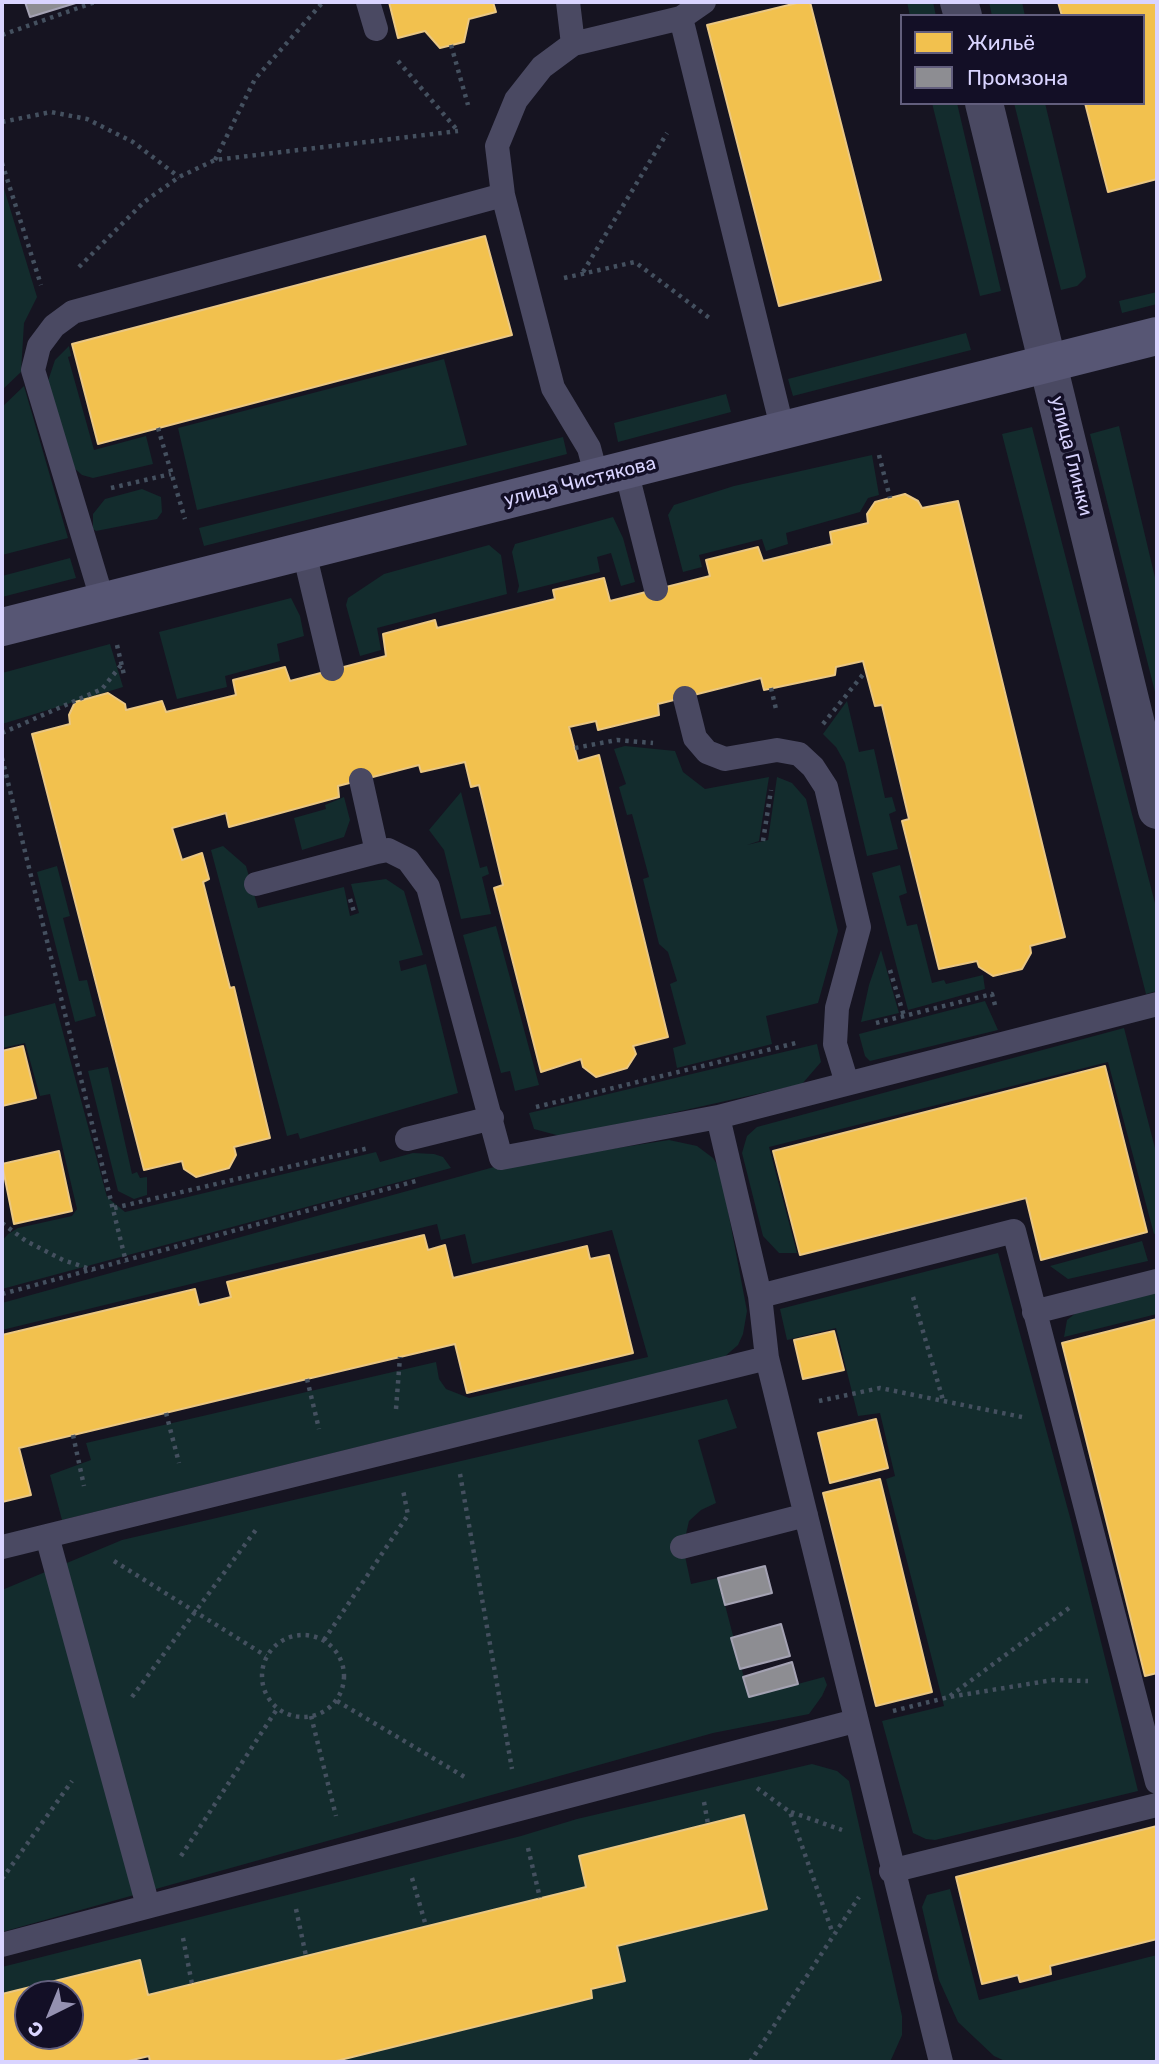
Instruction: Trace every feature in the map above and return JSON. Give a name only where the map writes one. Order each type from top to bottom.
[{"type":"street","name":"улица Глинки","points":[[984,105],[1157,810]]},
{"type":"street","name":"улица Чистякова","points":[[2,628],[109,618],[304,552],[1157,336]]},
{"type":"lane","points":[[368,2],[376,29]]},
{"type":"lane","points":[[568,2],[573,44]]},
{"type":"lane","points":[[656,589],[612,474],[589,448],[554,388],[503,195],[497,146],[516,100],[542,67],[573,44],[681,18],[704,2]]},
{"type":"lane","points":[[681,18],[783,431]]},
{"type":"lane","points":[[109,618],[33,370],[39,346],[54,326],[73,312],[503,195]]},
{"type":"lane","points":[[304,552],[332,669]]},
{"type":"lane","points":[[685,698],[695,738],[707,752],[725,759],[777,750],[799,754],[813,766],[826,787],[859,927],[837,1007],[835,1044],[847,1083]]},
{"type":"lane","points":[[361,780],[377,852]]},
{"type":"lane","points":[[256,884],[377,852],[399,853],[423,877],[501,1158],[718,1117],[1157,1004]]},
{"type":"lane","points":[[718,1117],[760,1296],[767,1359],[891,1871],[941,2062]]},
{"type":"lane","points":[[407,1139],[492,1118]]},
{"type":"lane","points":[[760,1296],[1014,1231],[1104,1583],[1132,1682],[1150,1719],[1157,1782]]},
{"type":"lane","points":[[1034,1312],[1157,1281]]},
{"type":"lane","points":[[2,1547],[767,1359]]},
{"type":"lane","points":[[682,1547],[806,1515]]},
{"type":"lane","points":[[47,1536],[148,1906]]},
{"type":"lane","points":[[2,1945],[855,1721]]},
{"type":"lane","points":[[891,1871],[1157,1805]]},
{"type":"path","points":[[2,35],[96,2]]},
{"type":"path","points":[[215,160],[255,79],[323,2]]},
{"type":"path","points":[[376,29],[379,39],[458,131]]},
{"type":"path","points":[[451,45],[458,67]]},
{"type":"path","points":[[582,273],[697,84]]},
{"type":"path","points":[[2,122],[51,112],[87,119],[133,142],[179,177]]},
{"type":"path","points":[[46,300],[144,202],[179,177],[215,160],[458,131],[497,146]]},
{"type":"path","points":[[2,163],[54,326]]},
{"type":"path","points":[[528,287],[635,262],[765,361]]},
{"type":"path","points":[[158,428],[185,519]]},
{"type":"path","points":[[878,451],[890,498]]},
{"type":"path","points":[[72,498],[172,474]]},
{"type":"path","points":[[109,618],[124,675]]},
{"type":"path","points":[[2,733],[102,689],[122,664]]},
{"type":"path","points":[[799,754],[865,672]]},
{"type":"path","points":[[575,748],[617,740],[703,747]]},
{"type":"path","points":[[2,758],[126,1262]]},
{"type":"path","points":[[492,1118],[992,994],[1007,1042]]},
{"type":"path","points":[[114,1208],[407,1139]]},
{"type":"path","points":[[2,1294],[421,1180]]},
{"type":"path","points":[[2,1223],[44,1250],[94,1271]]},
{"type":"path","points":[[903,1260],[943,1401]]},
{"type":"path","points":[[324,1640],[408,1515],[395,1450],[400,1357]]},
{"type":"path","points":[[307,1379],[328,1467]]},
{"type":"path","points":[[780,1410],[880,1388],[1063,1426]]},
{"type":"path","points":[[166,1413],[189,1501]]},
{"type":"path","points":[[73,1435],[93,1524],[116,1565],[266,1656]]},
{"type":"path","points":[[453,1436],[519,1810],[540,1898]]},
{"type":"path","points":[[2,1879],[295,1475]]},
{"type":"path","points":[[949,1697],[1104,1583]]},
{"type":"path","points":[[298,1635],[324,1640],[342,1660],[345,1674],[337,1701],[327,1710],[311,1716],[289,1716],[277,1709],[264,1690],[262,1667],[266,1656],[285,1638],[298,1635]]},
{"type":"path","points":[[855,1721],[949,1697],[1053,1680],[1132,1682]]},
{"type":"path","points":[[337,1701],[519,1810]]},
{"type":"path","points":[[148,1906],[277,1709]]},
{"type":"path","points":[[311,1716],[346,1854]]},
{"type":"path","points":[[748,1790],[757,1788],[790,1812],[885,1846]]},
{"type":"path","points":[[703,1801],[715,1798]]},
{"type":"path","points":[[790,1812],[834,1935]]},
{"type":"path","points":[[402,1840],[426,1926]]},
{"type":"path","points":[[288,1870],[306,1956]]},
{"type":"path","points":[[750,2062],[872,1878],[891,1871]]},
{"type":"green space","points":[[907,2],[933,2],[936,14],[910,14]]},
{"type":"green space","points":[[989,2],[1022,2],[1025,14],[992,14]]},
{"type":"green space","points":[[932,105],[957,105],[1001,291],[980,296]]},
{"type":"green space","points":[[1015,105],[1045,105],[1086,277],[1077,286],[1061,290]]},
{"type":"green space","points":[[2,182],[37,297],[24,323],[21,372],[2,390]]},
{"type":"green space","points":[[1157,292],[1157,304],[1122,313],[1119,301]]},
{"type":"green space","points":[[966,333],[971,350],[793,396],[788,379]]},
{"type":"green space","points":[[69,346],[71,356],[68,357],[94,450],[146,436],[153,464],[93,478],[82,475],[73,467],[48,381],[55,360]]},
{"type":"green space","points":[[444,359],[467,445],[197,510],[178,428]]},
{"type":"green space","points":[[24,386],[68,538],[2,555],[2,407]]},
{"type":"green space","points":[[726,394],[731,412],[618,442],[614,423]]},
{"type":"green space","points":[[1119,426],[1157,586],[1157,700],[1090,434]]},
{"type":"green space","points":[[1032,427],[1157,911],[1157,991],[1146,994],[1002,434]]},
{"type":"green space","points":[[563,437],[567,454],[204,546],[199,528]]},
{"type":"green space","points":[[872,455],[879,495],[868,498],[860,512],[786,533],[788,544],[766,551],[762,539],[699,555],[702,567],[683,572],[668,515],[674,505],[734,486]]},
{"type":"green space","points":[[142,489],[161,497],[162,512],[157,519],[96,531],[93,529],[93,514],[105,499]]},
{"type":"green space","points":[[613,517],[623,538],[635,582],[621,586],[611,553],[597,557],[600,572],[517,593],[519,586],[512,552],[515,544]]},
{"type":"green space","points":[[489,545],[501,555],[507,594],[377,628],[381,650],[360,656],[346,605],[348,598],[384,574]]},
{"type":"green space","points":[[70,558],[76,578],[2,597],[2,576]]},
{"type":"green space","points":[[291,598],[300,616],[304,636],[277,644],[280,661],[225,676],[227,687],[177,699],[159,632]]},
{"type":"green space","points":[[110,644],[123,687],[2,724],[2,673]]},
{"type":"green space","points":[[847,701],[859,752],[874,749],[885,798],[892,797],[896,811],[889,814],[898,849],[867,856],[845,763],[836,747],[823,734]]},
{"type":"green space","points":[[625,746],[675,751],[683,772],[705,789],[769,777],[759,841],[747,845],[768,840],[777,777],[792,783],[806,799],[838,931],[818,1003],[766,1016],[772,1044],[677,1068],[673,1048],[686,1044],[670,984],[677,981],[668,952],[659,944],[643,879],[649,877],[632,814],[627,815],[619,787],[626,784],[614,749]]},
{"type":"green space","points":[[461,792],[480,868],[487,866],[489,874],[482,877],[491,914],[461,919],[444,850],[429,830]]},
{"type":"green space","points":[[344,797],[350,820],[344,837],[302,850],[294,818],[326,809],[325,805]]},
{"type":"green space","points":[[223,846],[246,866],[258,908],[344,887],[350,916],[359,913],[351,884],[386,879],[404,891],[423,955],[399,961],[401,971],[426,964],[458,1093],[300,1139],[298,1133],[287,1136],[211,850]]},
{"type":"green space","points":[[900,865],[907,893],[899,896],[907,926],[917,924],[932,983],[944,980],[946,984],[983,975],[985,989],[908,1010],[872,873]]},
{"type":"green space","points":[[57,866],[70,916],[63,918],[79,981],[87,980],[96,1016],[75,1022],[37,872]]},
{"type":"green space","points":[[496,926],[539,1085],[515,1091],[510,1071],[501,1073],[463,935]]},
{"type":"green space","points":[[881,950],[899,1013],[861,1022],[869,985]]},
{"type":"green space","points":[[985,1001],[998,1030],[870,1061],[865,1056],[859,1034]]},
{"type":"green space","points":[[55,1003],[107,1197],[125,1212],[376,1152],[380,1162],[413,1153],[434,1154],[443,1157],[451,1168],[2,1289],[2,1241],[8,1234],[18,1228],[72,1216],[77,1209],[50,1094],[40,1096],[25,1043],[2,1048],[2,1017]]},
{"type":"green space","points":[[1124,1028],[1157,1156],[1157,1233],[1154,1234],[1108,1062],[769,1147],[797,1253],[779,1253],[763,1236],[742,1153],[747,1136],[757,1127]]},
{"type":"green space","points":[[817,1044],[821,1062],[802,1084],[564,1137],[534,1129],[529,1113]]},
{"type":"green space","points":[[108,1067],[132,1174],[137,1172],[140,1178],[147,1177],[147,1195],[134,1199],[118,1191],[88,1071]]},
{"type":"green space","points":[[669,1140],[697,1146],[713,1158],[720,1169],[747,1311],[738,1345],[723,1358],[521,1414],[402,1436],[62,1520],[50,1475],[91,1460],[86,1443],[436,1362],[439,1379],[446,1389],[469,1398],[648,1357],[612,1230],[472,1264],[465,1234],[441,1240],[437,1224],[2,1330],[2,1303],[494,1167]]},
{"type":"green space","points":[[1142,1241],[1148,1261],[1068,1279],[1050,1266]]},
{"type":"green space","points":[[998,1253],[1071,1521],[1138,1791],[935,1840],[926,1839],[913,1833],[882,1721],[944,1706],[886,1479],[895,1476],[880,1413],[858,1416],[836,1328],[787,1340],[780,1309]]},
{"type":"green space","points":[[1157,1292],[1157,1314],[1064,1337],[1067,1320],[1077,1312]]},
{"type":"green space","points":[[727,1399],[737,1428],[698,1440],[716,1503],[701,1510],[689,1521],[683,1547],[691,1584],[718,1578],[749,1697],[824,1677],[827,1685],[809,1714],[713,1733],[2,1932],[2,1590],[122,1540]]},
{"type":"green space","points":[[812,1764],[837,1771],[849,1781],[902,2016],[902,2035],[890,2062],[332,2062],[592,1998],[591,1989],[625,1981],[617,1946],[767,1908],[744,1815],[579,1856],[586,1887],[149,1995],[140,1960],[59,1980],[14,1980],[14,1991],[2,1994],[2,1967],[521,1836],[577,1819]]},
{"type":"green space","points":[[950,1889],[979,2000],[1157,1955],[1157,2062],[1007,2062],[994,2056],[958,2022],[939,1980],[922,1907],[927,1895]]},
{"type":"building: Жильё","points":[[389,2],[493,2],[496,12],[469,19],[464,42],[440,48],[425,31],[398,38]]},
{"type":"building: Жильё","points":[[810,2],[881,280],[779,306],[707,25]]},
{"type":"building: Жильё","points":[[1058,2],[1157,2],[1157,179],[1108,192],[1086,105],[1145,105],[1145,14],[1061,14]]},
{"type":"building: Жильё","points":[[485,236],[512,335],[98,444],[72,344]]},
{"type":"building: Жильё","points":[[905,494],[918,501],[922,508],[958,501],[1065,937],[1030,946],[1031,953],[1022,969],[993,976],[979,967],[977,961],[939,969],[902,821],[909,819],[882,705],[875,706],[863,661],[836,667],[835,675],[764,690],[761,678],[658,704],[659,715],[598,730],[596,721],[569,727],[578,761],[599,755],[668,1037],[633,1046],[636,1054],[627,1068],[596,1077],[583,1067],[581,1059],[541,1072],[494,888],[503,885],[479,785],[471,787],[465,762],[421,772],[419,765],[338,786],[339,797],[229,827],[226,813],[172,828],[182,860],[202,853],[209,879],[203,882],[230,988],[234,987],[270,1138],[234,1147],[236,1155],[229,1168],[196,1177],[184,1169],[182,1161],[144,1170],[32,734],[70,724],[69,715],[75,702],[108,693],[125,704],[126,710],[162,701],[166,712],[236,695],[233,680],[285,667],[290,681],[386,656],[383,634],[435,620],[437,628],[555,599],[553,590],[604,578],[610,601],[710,576],[706,560],[758,547],[763,561],[832,544],[830,532],[868,523],[867,514],[875,502]]},
{"type":"building: Жильё","points":[[23,1046],[36,1098],[2,1106],[2,1051]]},
{"type":"building: Жильё","points":[[1105,1066],[1147,1232],[1041,1260],[1026,1198],[800,1255],[773,1151]]},
{"type":"building: Жильё","points":[[59,1151],[72,1211],[14,1224],[2,1164]]},
{"type":"building: Жильё","points":[[424,1235],[428,1250],[445,1245],[453,1278],[587,1246],[590,1259],[609,1255],[633,1353],[467,1393],[455,1344],[19,1448],[31,1495],[2,1502],[2,1335],[195,1289],[199,1305],[231,1297],[227,1282]]},
{"type":"building: Жильё","points":[[1157,1319],[1157,1673],[1145,1676],[1062,1343]]},
{"type":"building: Жильё","points":[[834,1331],[844,1370],[803,1379],[794,1340]]},
{"type":"building: Жильё","points":[[876,1419],[888,1468],[830,1483],[818,1433]]},
{"type":"building: Жильё","points":[[880,1479],[932,1692],[876,1706],[823,1493]]},
{"type":"building: Жильё","points":[[744,1815],[767,1909],[617,1946],[625,1981],[591,1989],[592,1998],[332,2062],[150,2062],[149,2056],[124,2062],[2,2062],[2,1994],[14,1991],[14,2050],[84,2050],[84,1980],[59,1980],[140,1960],[148,1995],[586,1887],[579,1856]]},
{"type":"building: Жильё","points":[[1157,1826],[1157,1939],[1050,1966],[1051,1974],[1020,1982],[1018,1975],[982,1984],[956,1877]]},
{"type":"building: Промзона","points":[[25,2],[79,2],[30,17]]},
{"type":"building: Промзона","points":[[765,1566],[772,1593],[725,1605],[718,1578]]},
{"type":"building: Промзона","points":[[781,1624],[790,1656],[740,1669],[731,1638]]},
{"type":"building: Промзона","points":[[792,1662],[798,1684],[749,1697],[743,1677]]}]
